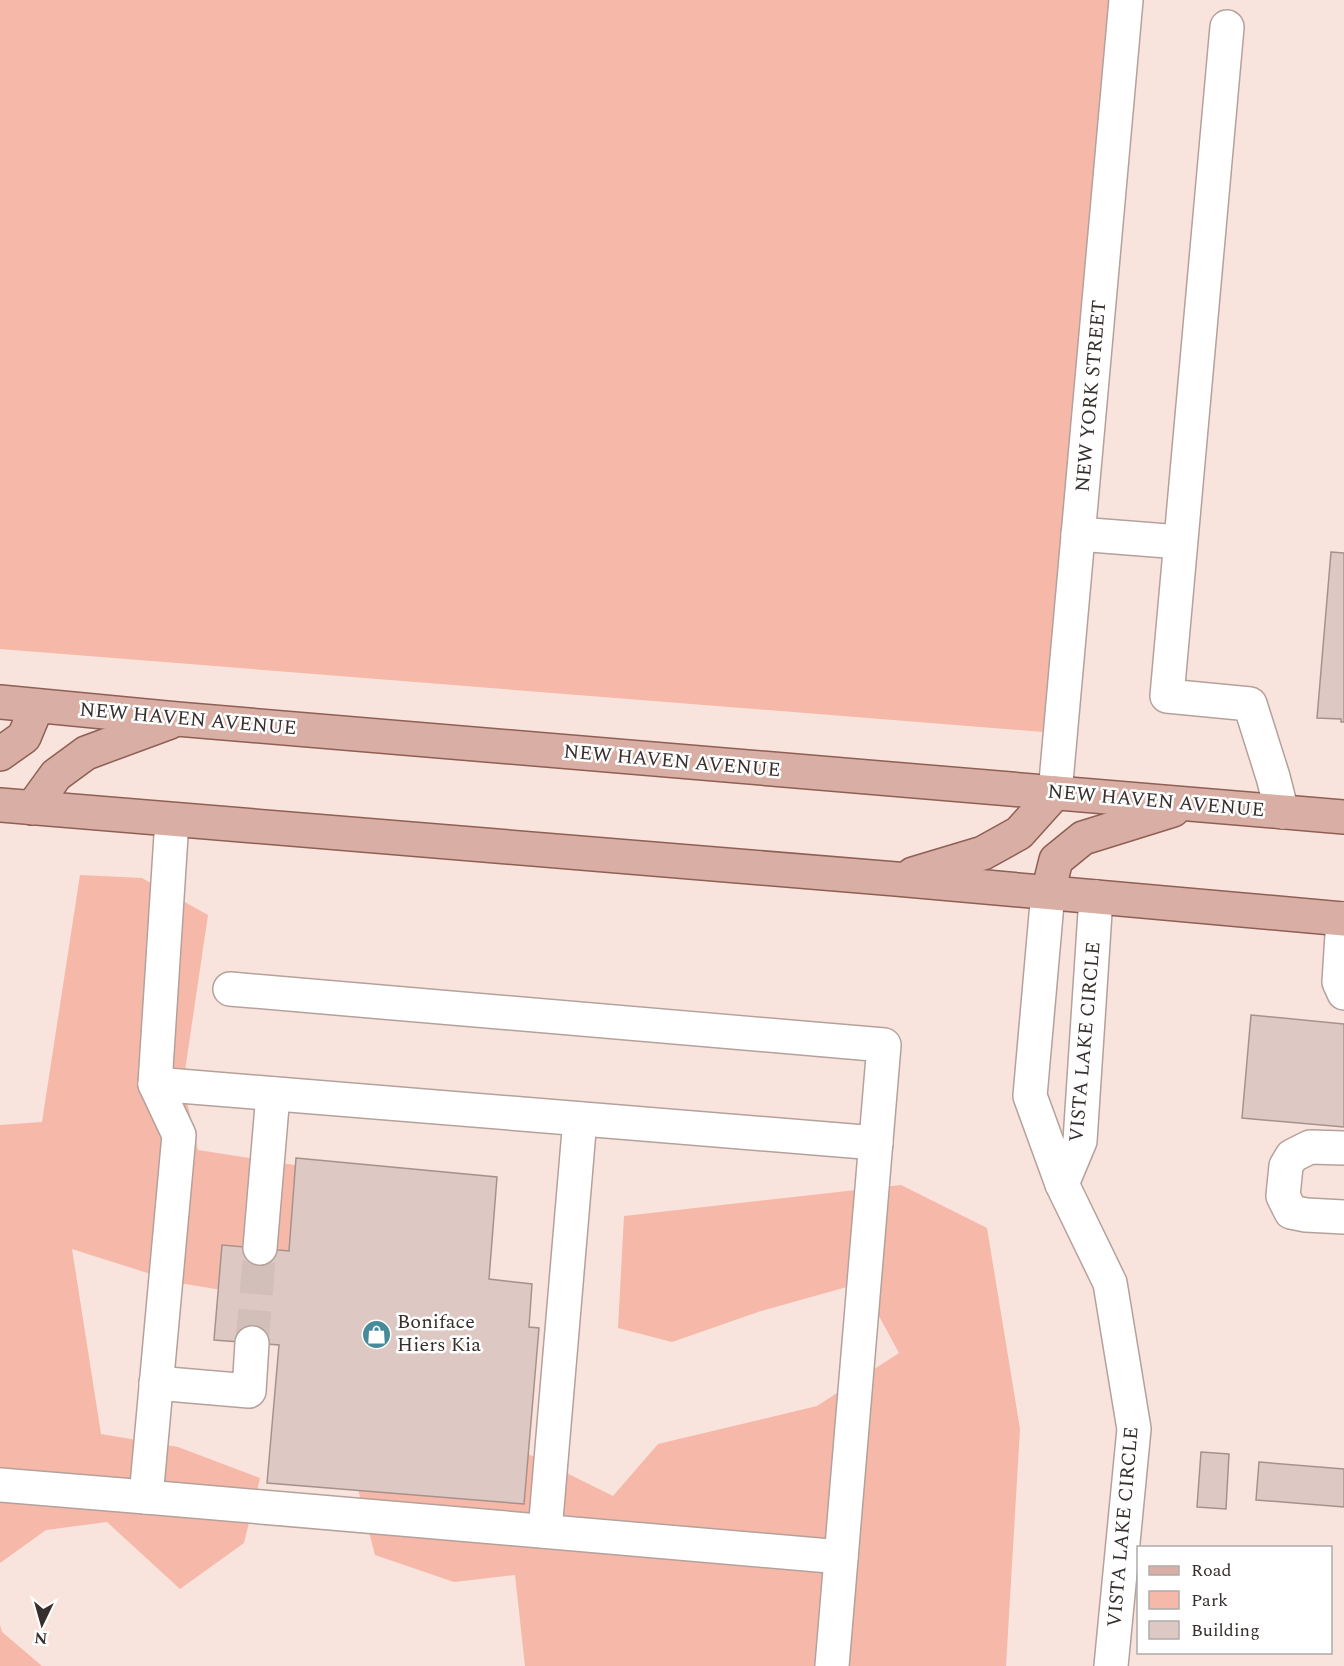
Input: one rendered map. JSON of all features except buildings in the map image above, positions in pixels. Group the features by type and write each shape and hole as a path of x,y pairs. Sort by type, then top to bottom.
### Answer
{"main road":[{"name":"NEW HAVEN AVENUE","path":"0,702 177,719 1344,817"},
{"path":"0,754 24,737 38,705"},
{"path":"16,806 86,753 177,719"},
{"path":"896,879 983,853 1019,832 1055,793"},
{"path":"1048,892 1056,860 1083,838 1190,805"},
{"path":"16,806 896,879 1344,919"}],"street":[{"name":"NEW YORK STREET","path":"1055,793 1126,0"},
{"path":"1227,27 1167,696 1250,704 1282,812"},
{"path":"1078,534 1180,542"},
{"path":"146,1497 179,1134 155,1084 172,820"},
{"name":"VISTA LAKE CIRCLE","path":"1048,892 1030,1096 1062,1184 1110,1283 1134,1429 1110,1666"},
{"name":"VISTA LAKE CIRCLE","path":"1062,1184 1080,1141 1096,897"},
{"path":"1344,919 1340,981 1344,993"},
{"path":"230,989 884,1045 832,1666"},
{"path":"155,1084 876,1143"},
{"path":"260,1248 273,1094"},
{"path":"545,1531 580,1119"},
{"path":"1344,1148 1310,1147 1292,1156 1286,1166 1283,1196 1291,1212 1344,1217"},
{"path":"156,1383 249,1391 252,1343"},
{"path":"0,1485 841,1557"}],"green space":[{"path":"0,0 1122,0 1056,733 0,649"},
{"path":"80,875 142,878 208,915 183,1084 198,1150 301,1166 314,1222 272,1298 179,1283 72,1249 101,1434 178,1447 260,1478 244,1543 180,1589 107,1522 46,1530 0,1563 0,1125 42,1122"},
{"path":"901,1185 987,1228 1020,1429 1006,1666 525,1666 515,1575 454,1582 375,1555 341,1423 492,1436 613,1496 658,1444 817,1406 899,1353 861,1283 761,1311 672,1342 618,1328 624,1216"},
{"path":"0,1625 2,1632 42,1666 0,1666"}],"tunnel":[{"path":"252,1343 260,1248"}],"place":[{"name":"Boniface Hiers Kia","path":"376,1334"}]}
